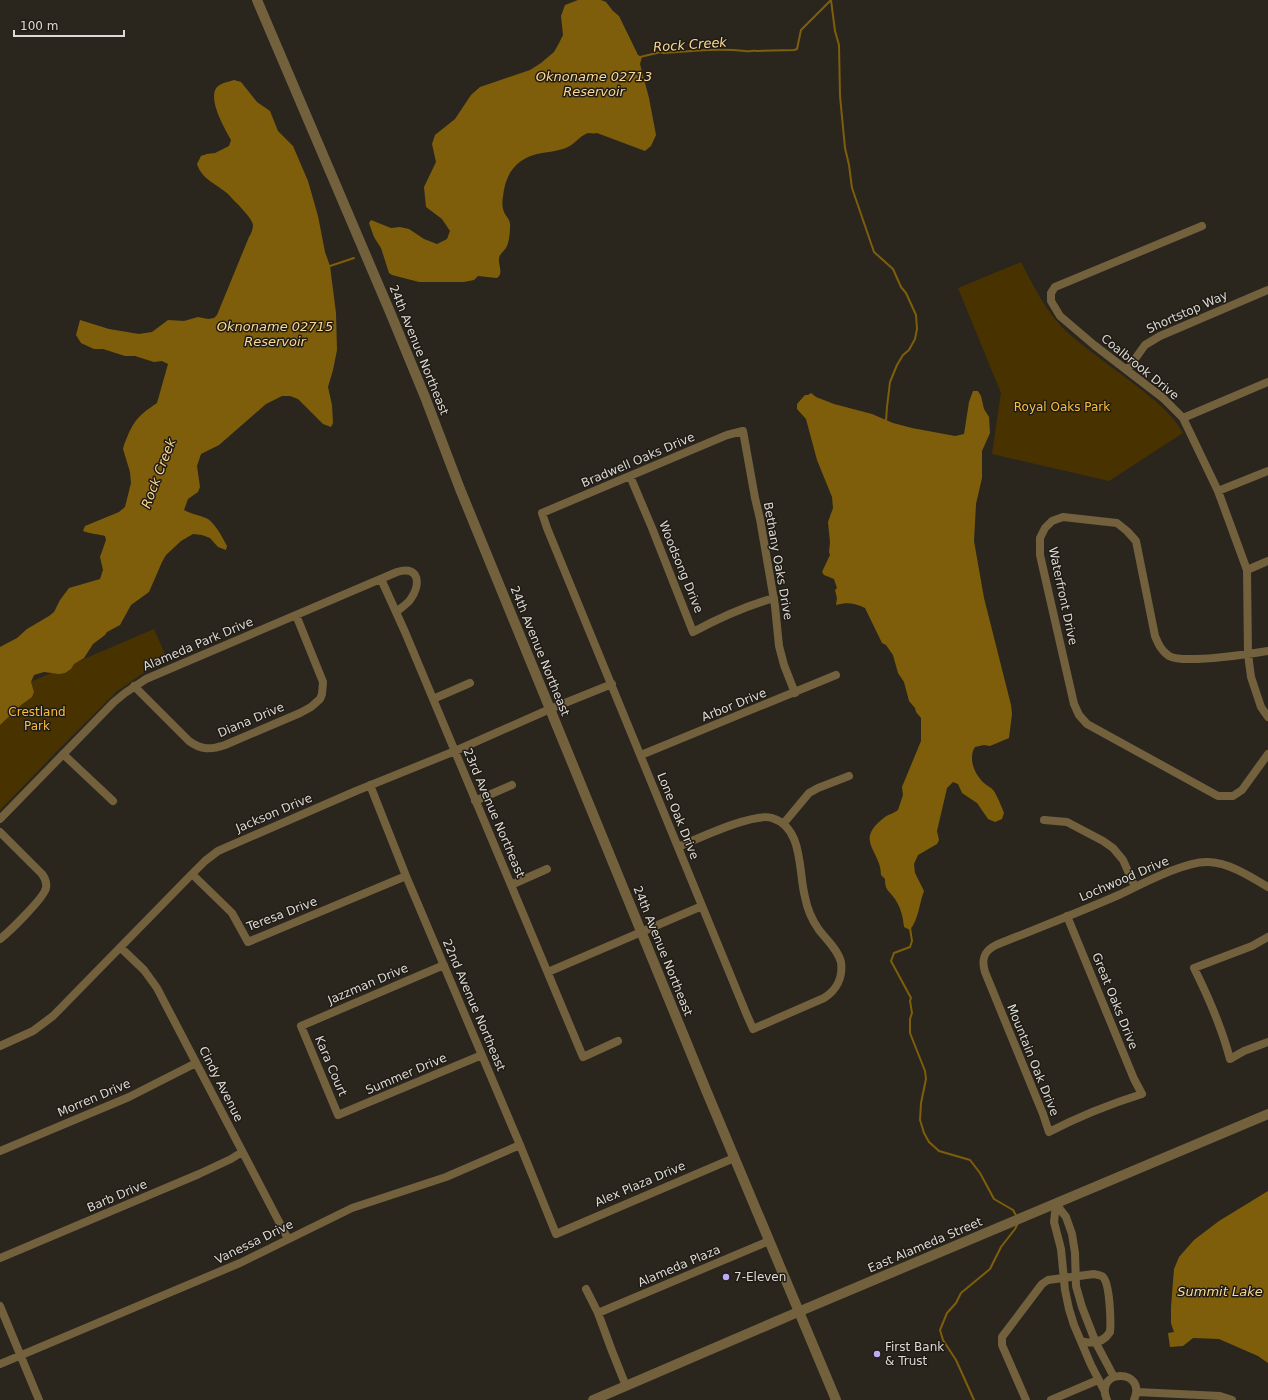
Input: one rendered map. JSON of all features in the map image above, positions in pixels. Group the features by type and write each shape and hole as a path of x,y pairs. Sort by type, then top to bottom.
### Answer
{"street":[{"name":"24th Avenue Northeast","path":"257,0 426,397 460,490 734,1158 836,1400"},
{"name":"Coalbrook Drive","path":"1202,226 1055,287 1051,293 1052,301 1060,316 1094,345 1163,398 1183,418 1218,491 1247,570 1248,654 1252,677 1261,707 1268,717"},
{"name":"Shortstop Way","path":"1126,370 1145,345 1160,336 1268,290"},
{"path":"1183,418 1268,382"},
{"name":"Bradwell Oaks Drive","path":"542,513 727,435 743,431"},
{"name":"Bethany Oaks Drive","path":"743,431 753,492 760,518 774,598 779,646 794,693"},
{"path":"1218,491 1268,471"},
{"name":"Woodsong Drive","path":"630,476 693,632 738,610 774,598"},
{"name":"Lone Oak Drive","path":"542,513 753,1029 824,998 833,991 841,977 841,964 839,957 819,930 810,914 805,897 796,842 790,830 784,823"},
{"name":"Waterfront Drive","path":"1268,651 1186,660 1170,656 1161,648 1155,636 1136,541 1127,531 1117,523 1064,517 1052,521 1045,528 1040,538 1040,555 1074,704 1079,715 1087,724 1218,796 1233,796 1242,790 1268,754"},
{"path":"1247,570 1268,561"},
{"name":"Alameda Park Drive","path":"0,819 114,702 134,686 156,674 381,579 404,570 412,571 415,574 417,582 414,593 410,600 396,612"},
{"name":"23rd Avenue Northeast","path":"381,579 455,751 583,1057 618,1042"},
{"name":"Diana Drive","path":"134,686 189,741 194,745 205,749 225,745 300,713 316,704 322,694 323,682 296,615"},
{"name":"Arbor Drive","path":"641,755 836,675"},
{"path":"433,699 470,683"},
{"name":"Jackson Drive","path":"0,1046 33,1031 49,1019 121,948 192,874 212,855 226,846 612,684"},
{"path":"63,754 113,801"},
{"path":"678,847 751,818 764,816 771,817 784,823 809,794 818,788 849,776"},
{"name":"22nd Avenue Northeast","path":"370,785 406,876 556,1234"},
{"path":"476,801 512,785"},
{"path":"1044,820 1066,822 1103,841 1113,848 1123,860 1136,887"},
{"path":"0,832 45,878 46,887 45,892 22,918 0,939"},
{"name":"Lochwood Drive","path":"991,948 1189,865 1208,861 1222,864 1268,887"},
{"path":"511,885 548,869"},
{"name":"Teresa Drive","path":"192,874 232,913 248,942 406,876"},
{"path":"548,972 702,906"},
{"name":"Great Oaks Drive","path":"1067,916 1134,1079 1142,1094"},
{"path":"1268,937 1252,946 1194,968 1226,1045 1230,1059 1244,1051 1268,1042"},
{"name":"Cindy Avenue","path":"121,948 150,978 288,1240"},
{"name":"Mountain Oak Drive","path":"991,948 983,958 985,972 1049,1132 1064,1124 1122,1100 1142,1094"},
{"name":"Jazzman Drive","path":"301,1026 444,965"},
{"name":"Kara Court","path":"301,1026 338,1115"},
{"name":"Summer Drive","path":"338,1115 482,1055"},
{"name":"Morren Drive","path":"0,1151 134,1094 196,1063"},
{"name":"East Alameda Street","path":"593,1400 1268,1114"},
{"name":"Vanessa Drive","path":"0,1364 240,1263 352,1208 446,1177 520,1145"},
{"name":"Barb Drive","path":"0,1258 199,1174 242,1152"},
{"name":"Alex Plaza Drive","path":"556,1234 734,1158"},
{"path":"1056,1204 1066,1217 1072,1234 1078,1296 1096,1343 1114,1377"},
{"path":"1056,1204 1054,1222 1061,1249 1069,1309 1081,1341 1104,1390 1107,1400"},
{"name":"Alameda Plaza","path":"598,1313 769,1241"},
{"path":"1026,1400 1001,1341 1002,1337 1042,1284 1048,1280 1094,1274 1103,1277 1107,1284 1110,1332 1096,1343 1081,1341"},
{"path":"586,1289 598,1313 626,1386"},
{"path":"0,1306 39,1400"},
{"path":"1104,1390 1106,1383 1114,1377 1123,1375 1130,1378 1134,1382 1137,1392 1134,1400"},
{"path":"1051,1400 1098,1380"},
{"path":"1137,1392 1179,1397 1220,1396 1232,1400"}],"green space":[{"name":"Royal Oaks Park","path":"1021,262 1047,309 1060,326 1155,401 1167,412 1183,433 1109,481 992,454 1001,393 958,288"},
{"name":"Crestland Park","path":"154,629 168,661 149,669 116,692 0,810 0,695"}],"water":[{"name":"Oknoname 02713 Reservoir","path":"578,0 601,0 606,2 619,16 638,55 642,57 640,64 649,98 656,135 651,146 645,151 597,133 588,133 567,148 534,155 526,158 514,167 504,188 502,200 504,212 510,223 510,232 507,246 499,258 500,274 497,278 478,276 474,280 464,282 419,282 389,273 381,248 374,237 369,223 371,220 391,228 400,227 409,229 424,239 437,244 447,239 450,231 442,219 426,207 424,187 436,162 432,144 435,135 455,119 471,95 480,87 530,70 554,52 563,35 561,16 565,5"},
{"name":"Oknoname 02715 Reservoir","path":"234,80 241,82 257,102 270,111 278,131 293,146 308,181 318,216 325,252 330,266 336,313 337,350 328,387 332,405 333,423 331,427 323,424 298,399 290,396 282,396 266,404 219,445 201,454 197,466 200,487 198,492 188,499 184,510 208,519 219,532 227,546 226,550 218,547 210,538 202,535 193,534 181,541 166,555 149,592 131,605 120,625 107,632 93,644 84,658 74,664 71,669 65,673 59,674 44,672 34,675 31,682 34,692 32,697 21,705 0,725 0,647 17,638 27,629 54,612 60,600 69,588 100,579 103,570 100,557 106,540 105,536 83,531 85,526 119,512 125,507 131,483 130,472 123,449 124,445 136,421 144,412 157,403 168,364 162,361 154,362 135,356 125,356 103,349 94,349 81,343 76,335 80,320 109,329 139,334 152,332 168,320 184,321 198,317 208,319 214,318 217,315 252,231 252,222 246,214 228,194 202,174 197,164 201,156 215,153 229,146 231,140 215,106 214,92 217,87"},
{"path":"973,391 978,391 981,396 984,409 989,417 990,433 982,451 982,478 976,504 974,541 984,598 1012,714 1009,738 990,746 984,745 975,747 972,761 977,775 984,783 992,788 1004,813 1002,819 995,822 988,819 977,803 962,793 958,784 953,782 947,788 937,831 939,840 937,844 918,855 914,864 915,873 924,891 917,916 910,930 904,927 899,906 887,888 885,879 881,875 880,866 871,846 870,839 871,833 876,825 885,817 898,810 903,795 902,787 921,741 921,718 909,701 904,682 898,673 893,655 886,645 882,643 865,608 851,604 836,605 837,598 835,590 837,588 834,579 824,575 822,572 830,555 828,522 833,508 832,497 817,460 806,419 797,409 797,404 805,395 811,393 816,397 834,404 872,414 893,423 955,436 964,434 969,402"},
{"name":"Summit Lake","path":"1268,1191 1268,1363 1258,1356 1219,1339 1193,1338 1183,1346 1170,1347 1168,1333 1174,1332 1171,1323 1171,1307 1174,1269 1179,1257 1194,1240 1219,1221"}],"waterway":[{"path":"831,0 835,31 839,45 840,96 845,148 852,188 874,252 893,269 916,315 917,329 915,339 909,350 903,355 897,365 890,382 886,421"},
{"name":"Rock Creek","path":"640,57 661,52 714,50 794,50 797,49 801,30 831,0"},
{"name":"Rock Creek","path":"327,267 354,258"},
{"path":"910,928 912,941 910,947 894,953 891,961 911,998 912,1013 910,1019 910,1033 925,1071 926,1079 921,1103 920,1120 924,1133 929,1142 939,1151 970,1160 980,1173 994,1199 1013,1210 1017,1217"},
{"path":"974,1400 956,1360 943,1340 940,1330 947,1313 956,1303 961,1293 990,1269 1001,1247 1018,1223"}],"place":[{"name":"7-Eleven","path":"726,1277"},
{"name":"First Bank & Trust","path":"877,1354"}]}
